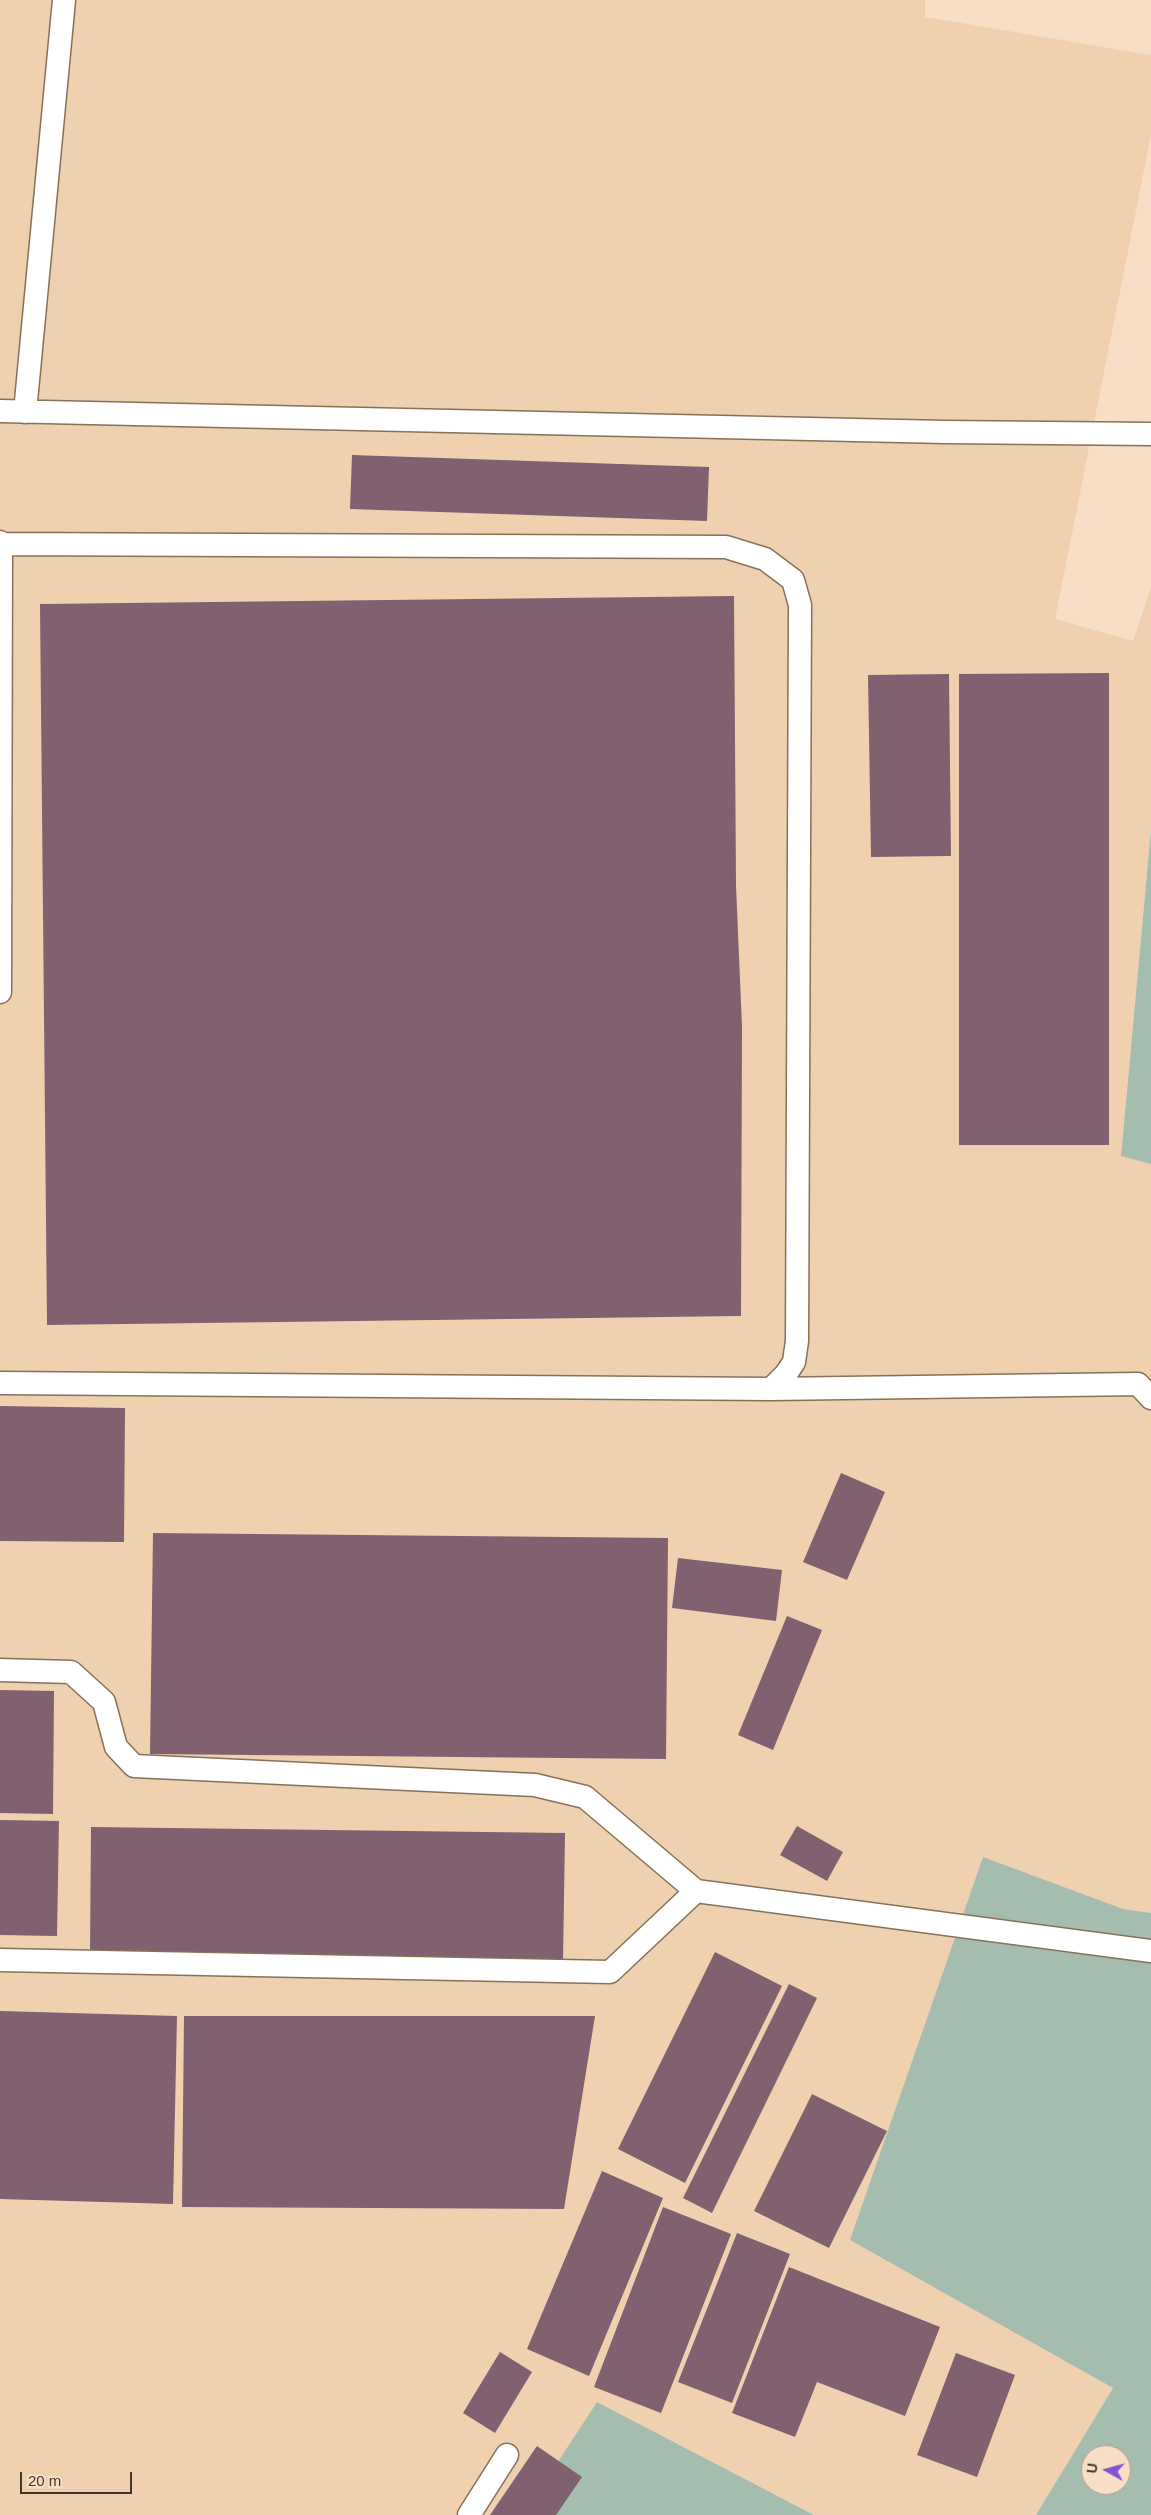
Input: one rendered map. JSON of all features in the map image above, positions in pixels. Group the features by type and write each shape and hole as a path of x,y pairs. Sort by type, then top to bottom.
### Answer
{"lane":[{"path":"25,412 64,0"},
{"path":"0,411 936,432 1151,434"},
{"path":"0,992 0,543 726,547 764,558 793,580 800,605 798,1340 794,1362 786,1374 771,1389"},
{"path":"0,1383 771,1389 1138,1384 1151,1398"},
{"path":"0,1670 71,1672 104,1702 116,1747 134,1766 535,1785 586,1797 696,1891 1151,1951"},
{"path":"0,1960 610,1972 696,1891"},
{"path":"468,2515 506,2455"}],"shaded area":[{"path":"0,0 925,0 925,17 1151,55 1151,135 1055,619 1133,641 1151,588 1151,830 1121,1155 1151,1164 1151,1913 1123,1909 850,2239 1113,2388 1036,2515 814,2515 597,2402 523,2515 0,2515"}],"green space":[{"path":"1151,830 1151,1164 1121,1156"},
{"path":"983,1857 1123,1909 1151,1913 1151,2515 1036,2515 1113,2388 850,2240"},
{"path":"597,2402 814,2515 523,2515"}],"building":[{"path":"352,455 709,467 707,521 350,509"},
{"path":"734,596 736,885 742,1027 741,1316 47,1325 40,604"},
{"path":"1109,673 1109,1145 959,1145 959,674"},
{"path":"949,674 951,856 871,857 868,675"},
{"path":"0,1406 125,1408 124,1542 0,1541"},
{"path":"841,1473 885,1492 847,1580 803,1562"},
{"path":"153,1533 668,1538 666,1759 150,1754"},
{"path":"678,1558 782,1570 776,1621 672,1608"},
{"path":"787,1616 822,1630 773,1750 738,1735"},
{"path":"0,1690 54,1691 53,1814 0,1813"},
{"path":"0,1820 59,1821 57,1936 0,1935"},
{"path":"797,1826 843,1852 827,1881 780,1855"},
{"path":"91,1827 565,1833 563,1961 90,1955"},
{"path":"715,1952 782,1986 685,2183 618,2149"},
{"path":"789,1984 817,1998 712,2213 683,2198"},
{"path":"0,2011 177,2016 173,2204 0,2199"},
{"path":"184,2016 595,2016 564,2209 182,2207"},
{"path":"812,2094 887,2131 829,2248 754,2211"},
{"path":"602,2171 663,2198 589,2376 527,2349"},
{"path":"663,2207 731,2234 661,2413 594,2387"},
{"path":"737,2233 790,2254 732,2403 678,2382"},
{"path":"789,2267 940,2327 905,2416 817,2382 795,2437 732,2413"},
{"path":"500,2352 532,2372 495,2433 463,2413"},
{"path":"956,2353 1015,2375 977,2477 917,2455"},
{"path":"537,2446 582,2477 556,2515 490,2515"}]}
